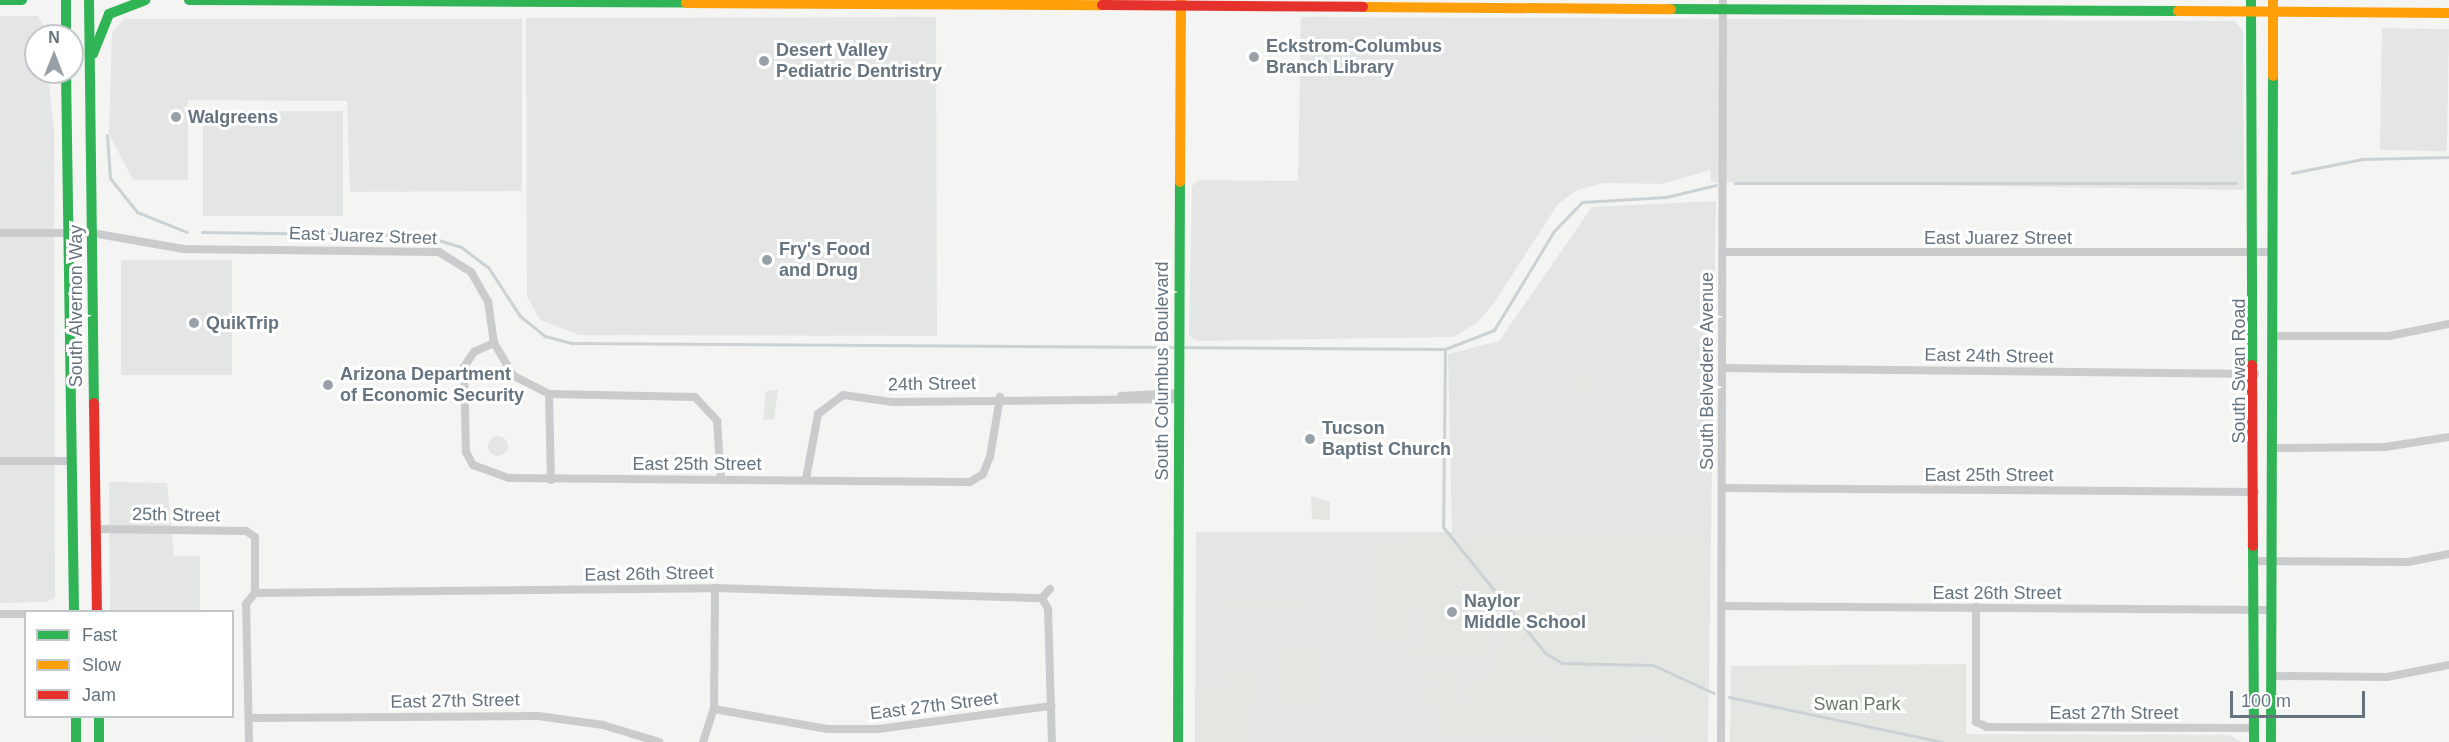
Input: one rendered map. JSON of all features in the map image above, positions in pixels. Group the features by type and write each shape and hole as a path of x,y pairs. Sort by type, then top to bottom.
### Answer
{"main road":[{"path":"0,0 22,0"},
{"path":"66,0 66,24"},
{"name":"South Alvernon Way","path":"89,0 97,610"},
{"path":"90,60 110,15 145,0"},
{"path":"189,0 2273,6 2449,13"},
{"name":"South Columbus Boulevard","path":"1178,742 1181,2"},
{"name":"South Swan Road","path":"2251,6 2256,255 2254,742"},
{"name":"South Swan Road","path":"2271,742 2274,448 2273,6"},
{"name":"South Alvernon Way","path":"66,84 74,610"},
{"path":"76,718 76,742"},
{"path":"99,718 99,742"}],"street":[{"name":"South Belvedere Avenue","path":"1722,742 1724,4"},
{"name":"East Juarez Street","path":"0,233 92,233 184,249 418,249 445,254 471,272 484,294 494,343 514,376 549,394 695,397 717,421 721,479"},
{"name":"East Juarez Street","path":"1723,252 2256,255 2273,252"},
{"path":"2274,336 2389,336 2449,324"},
{"name":"East 25th Street","path":"494,343 474,352 464,367 466,452 473,465 492,474 551,480 806,479 970,482 983,474 990,457 1000,397"},
{"name":"East 24th Street","path":"1722,368 2256,374"},
{"path":"549,394 551,480"},
{"name":"24th Street","path":"806,479 818,414 836,398 944,402 1000,397 1178,396"},
{"path":"2274,448 2385,447 2449,437"},
{"path":"0,461 70,461"},
{"name":"East 25th Street","path":"1722,488 2255,492"},
{"name":"25th Street","path":"95,529 246,531 255,537 255,593"},
{"path":"2255,561 2408,562 2449,554"},
{"path":"704,742 714,709 715,588"},
{"name":"East 26th Street","path":"255,593 715,588 1042,598"},
{"path":"1050,589 1042,598 1048,609 1052,742"},
{"path":"249,742 246,604 255,593"},
{"name":"East 26th Street","path":"1722,606 2272,610"},
{"name":"East 27th Street","path":"1976,607 1976,722 1987,727 2254,728"},
{"path":"0,614 24,614"},
{"path":"2272,676 2387,677 2449,665"},
{"name":"East 27th Street","path":"714,709 827,729 878,729 1051,706"},
{"name":"East 27th Street","path":"249,718 538,716 603,724 659,742"}],"shaded area":[{"path":"0,16 38,16 43,24 24,24 24,84 49,84 54,131 55,598 47,602 0,603"},
{"path":"936,17 937,336 579,335 540,320 527,296 526,18"},
{"path":"1301,17 2235,21 2243,31 2244,190 1711,182 1710,170 1661,184 1604,183 1577,190 1558,204 1494,303 1477,323 1453,337 1198,341 1189,336 1192,186 1199,180 1298,181"},
{"path":"124,19 522,19 522,191 350,192 347,101 188,100 188,180 133,180 109,134 112,33"},
{"path":"2382,28 2449,29 2447,151 2380,150"},
{"path":"203,111 343,111 343,216 203,216"},
{"path":"1716,201 1708,742 1195,742 1196,532 1452,532 1448,354 1499,341 1592,207"},
{"path":"121,260 232,260 232,375 121,375"},
{"path":"109,482 167,483 174,556 200,556 200,610 110,610"}],"green space":[{"path":"1582,374 1590,377 1593,385 1590,393 1582,396 1574,393 1571,385 1574,377"},
{"path":"778,390 774,419 763,420 766,391"},
{"path":"498,436 505,439 508,446 505,453 498,456 491,453 488,446 491,439"},
{"path":"1311,496 1330,502 1330,520 1312,519"},
{"path":"1700,535 1701,742 1426,739 1426,698 1463,698 1463,673 1495,673 1494,613 1491,653 1410,654 1410,615 1441,613 1408,614 1408,638 1373,638 1373,537"},
{"path":"1228,596 1301,596 1301,608 1228,608"},
{"path":"1277,647 1324,647 1324,702 1277,702"},
{"name":"Swan Park","path":"1966,664 1966,734 2230,735 2242,742 1730,742 1731,666"},
{"path":"1224,669 1257,673 1257,702 1248,702 1248,742 1195,742 1195,691 1220,682"},
{"path":"1459,671 1460,692 1425,694 1424,673"}],"waterway":[{"path":"107,135 110,178 137,212 187,232"},
{"path":"2292,173 2363,159 2449,157"},
{"path":"1735,183 2236,183"},
{"path":"1445,349 1494,330 1554,231 1582,202 1666,197 1716,185"},
{"path":"202,232 422,235 461,247 488,267 520,316 545,336 572,343 1445,349 1443,527 1545,653 1562,663 1653,665 1714,693"},
{"path":"1729,697 1942,742"}],"traffic: fast":[{"path":"0,0 22,0"},
{"path":"66,0 66,24"},
{"path":"89,0 94,403"},
{"path":"93,54 109,14 145,0"},
{"path":"189,0 686,3"},
{"path":"2251,0 2252,365"},
{"path":"1671,9 2178,11"},
{"path":"2271,742 2273,76"},
{"path":"66,84 74,610"},
{"path":"1178,742 1180,182"},
{"path":"2253,546 2254,742"},
{"path":"76,718 76,742"},
{"path":"99,718 99,742"}],"traffic: slow":[{"path":"1180,182 1181,0"},
{"path":"2273,0 2273,76"},
{"path":"686,3 1102,5"},
{"path":"1363,7 1671,9"},
{"path":"2178,11 2449,13"}],"traffic: jam":[{"path":"1102,5 1363,7"},
{"path":"2252,365 2253,546"},
{"path":"94,403 97,610"}],"place":[{"name":"Eckstrom-Columbus Branch Library","path":"1254,57"},
{"name":"Desert Valley Pediatric Dentristry","path":"764,61"},
{"name":"Walgreens","path":"176,117"},
{"name":"Fry's Food and Drug","path":"767,260"},
{"name":"QuikTrip","path":"194,323"},
{"name":"Arizona Department of Economic Security","path":"328,385"},
{"name":"Tucson Baptist Church","path":"1310,439"},
{"name":"Naylor Middle School","path":"1452,612"}]}
